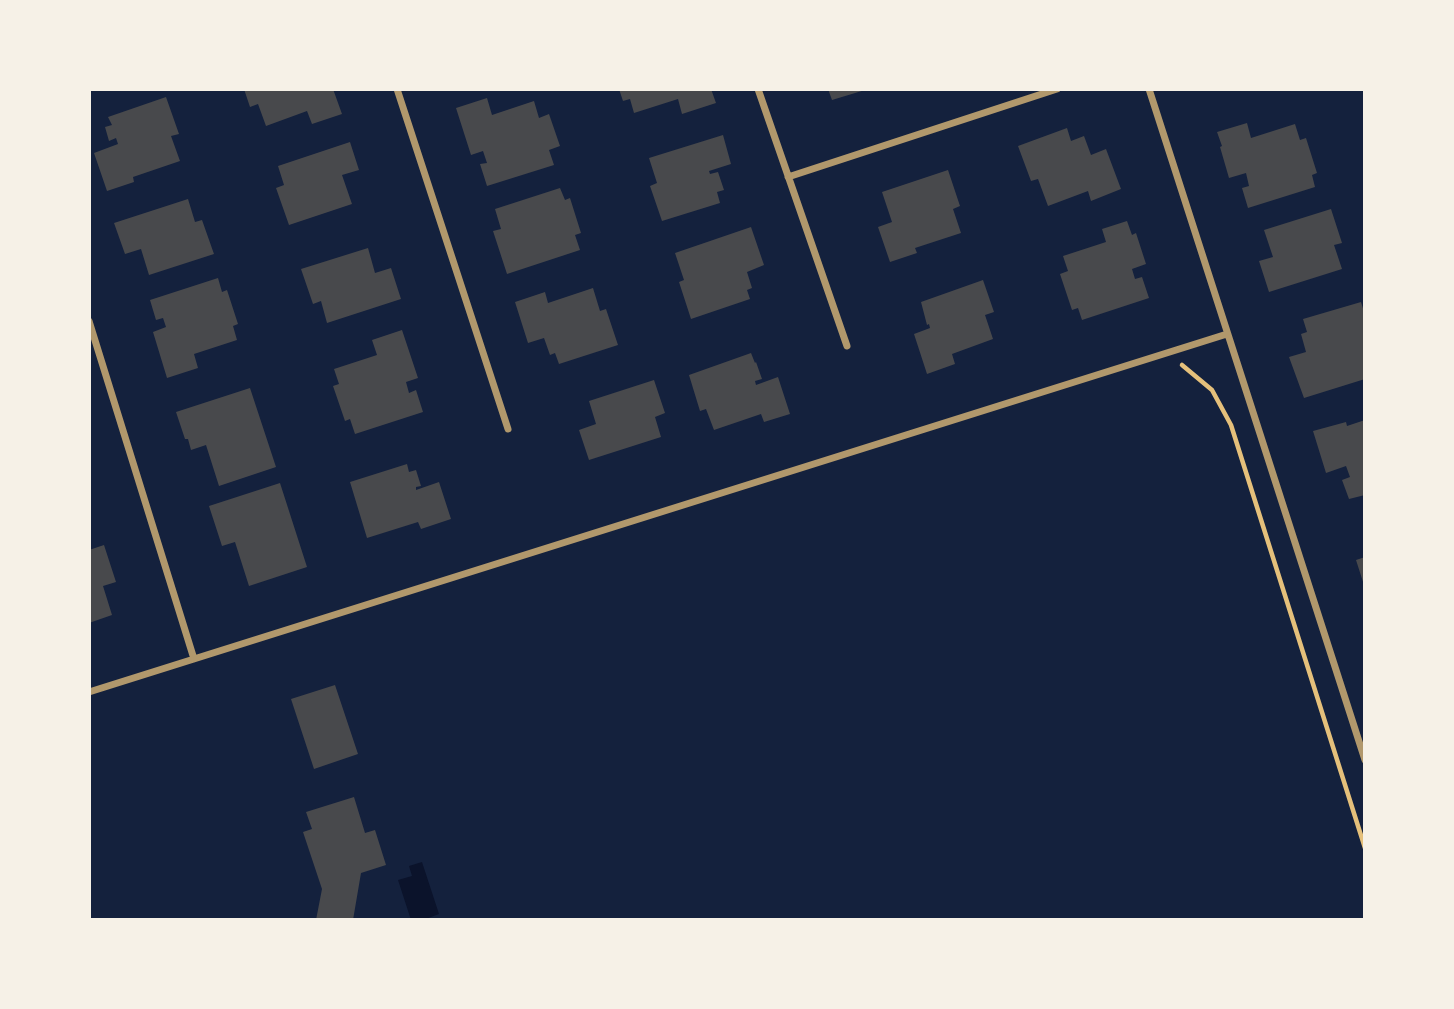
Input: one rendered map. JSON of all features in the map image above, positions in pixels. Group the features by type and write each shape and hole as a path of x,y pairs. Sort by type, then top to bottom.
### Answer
{"street":[{"path":"397,89 508,429"},
{"path":"758,89 847,346"},
{"path":"788,177 1057,89"},
{"path":"1149,89 1365,760"},
{"path":"89,321 194,659"},
{"path":"89,692 1227,334"}],"path":[{"path":"1178,362 1212,390 1231,425 1365,848"}],"water":[{"path":"422,862 439,914 423,920 411,920 398,880 412,876 409,866"}],"building":[{"path":"244,89 333,89 342,114 312,124 307,111 266,126 258,104 250,107"},
{"path":"619,89 711,89 716,103 682,114 678,99 634,113 630,99 623,101"},
{"path":"828,89 865,89 865,90 832,100"},
{"path":"166,97 179,134 171,136 180,161 133,177 134,182 107,191 94,153 118,144 116,138 109,141 105,127 112,125 108,117"},
{"path":"487,98 492,115 534,101 539,118 549,114 560,146 549,150 554,165 487,186 480,164 487,163 483,151 471,155 456,108"},
{"path":"1247,123 1251,138 1295,124 1300,140 1306,138 1317,173 1312,175 1315,187 1248,208 1242,188 1249,186 1246,173 1229,178 1217,132"},
{"path":"1067,128 1071,141 1084,136 1091,155 1106,149 1121,189 1091,201 1088,191 1048,206 1038,179 1031,181 1018,146"},
{"path":"723,135 731,164 709,171 710,174 718,172 724,190 717,192 720,203 662,221 650,186 657,183 649,158"},
{"path":"350,142 359,170 342,175 352,204 289,225 276,188 284,185 278,166"},
{"path":"948,170 960,206 953,209 961,233 915,248 917,253 890,262 878,227 892,222 882,192"},
{"path":"560,188 565,200 570,198 581,233 575,235 580,250 507,274 493,231 501,229 495,209"},
{"path":"188,199 195,222 202,220 214,254 149,275 141,249 125,254 114,223"},
{"path":"1331,209 1342,243 1334,245 1342,269 1269,292 1259,261 1273,257 1264,230"},
{"path":"1127,221 1132,235 1136,233 1146,264 1132,269 1135,279 1142,277 1149,298 1082,320 1078,308 1072,310 1060,274 1068,271 1063,256 1106,242 1102,229"},
{"path":"751,227 764,265 747,272 752,288 747,290 750,299 691,319 679,282 684,280 675,253"},
{"path":"368,248 375,273 391,268 401,299 327,323 321,301 313,304 301,269"},
{"path":"218,278 222,292 227,290 238,324 233,326 237,340 194,354 198,368 167,378 153,332 166,327 163,318 156,320 150,300"},
{"path":"983,280 994,312 985,315 993,339 952,354 955,364 927,374 914,334 930,328 921,302"},
{"path":"593,288 600,311 606,309 618,345 559,364 555,353 550,355 544,338 528,343 515,302 545,292 548,303"},
{"path":"1361,302 1365,315 1365,379 1304,398 1289,357 1306,352 1301,334 1307,332 1303,319"},
{"path":"402,330 418,378 406,382 409,393 416,390 423,412 355,434 350,419 345,421 333,386 339,384 334,369 377,355 372,340"},
{"path":"751,353 762,379 755,381 756,385 778,377 790,414 764,422 761,414 714,430 706,409 700,411 689,375"},
{"path":"654,380 665,413 655,417 661,437 589,460 579,430 596,424 589,401"},
{"path":"250,388 276,467 219,486 206,445 191,450 176,412"},
{"path":"1365,420 1365,495 1349,499 1342,480 1350,477 1346,466 1326,473 1313,431 1346,422 1347,426"},
{"path":"407,464 409,472 416,470 421,486 416,487 416,490 439,482 451,519 421,529 418,522 367,538 350,482"},
{"path":"280,483 307,567 249,586 235,542 222,546 209,506"},
{"path":"104,545 116,582 103,586 112,615 89,623 89,550"},
{"path":"1365,557 1365,585 1364,585 1356,560"},
{"path":"335,685 358,754 314,769 291,699"},
{"path":"354,797 365,833 375,830 386,865 361,873 353,920 316,920 322,889 303,832 312,829 306,812"}]}
